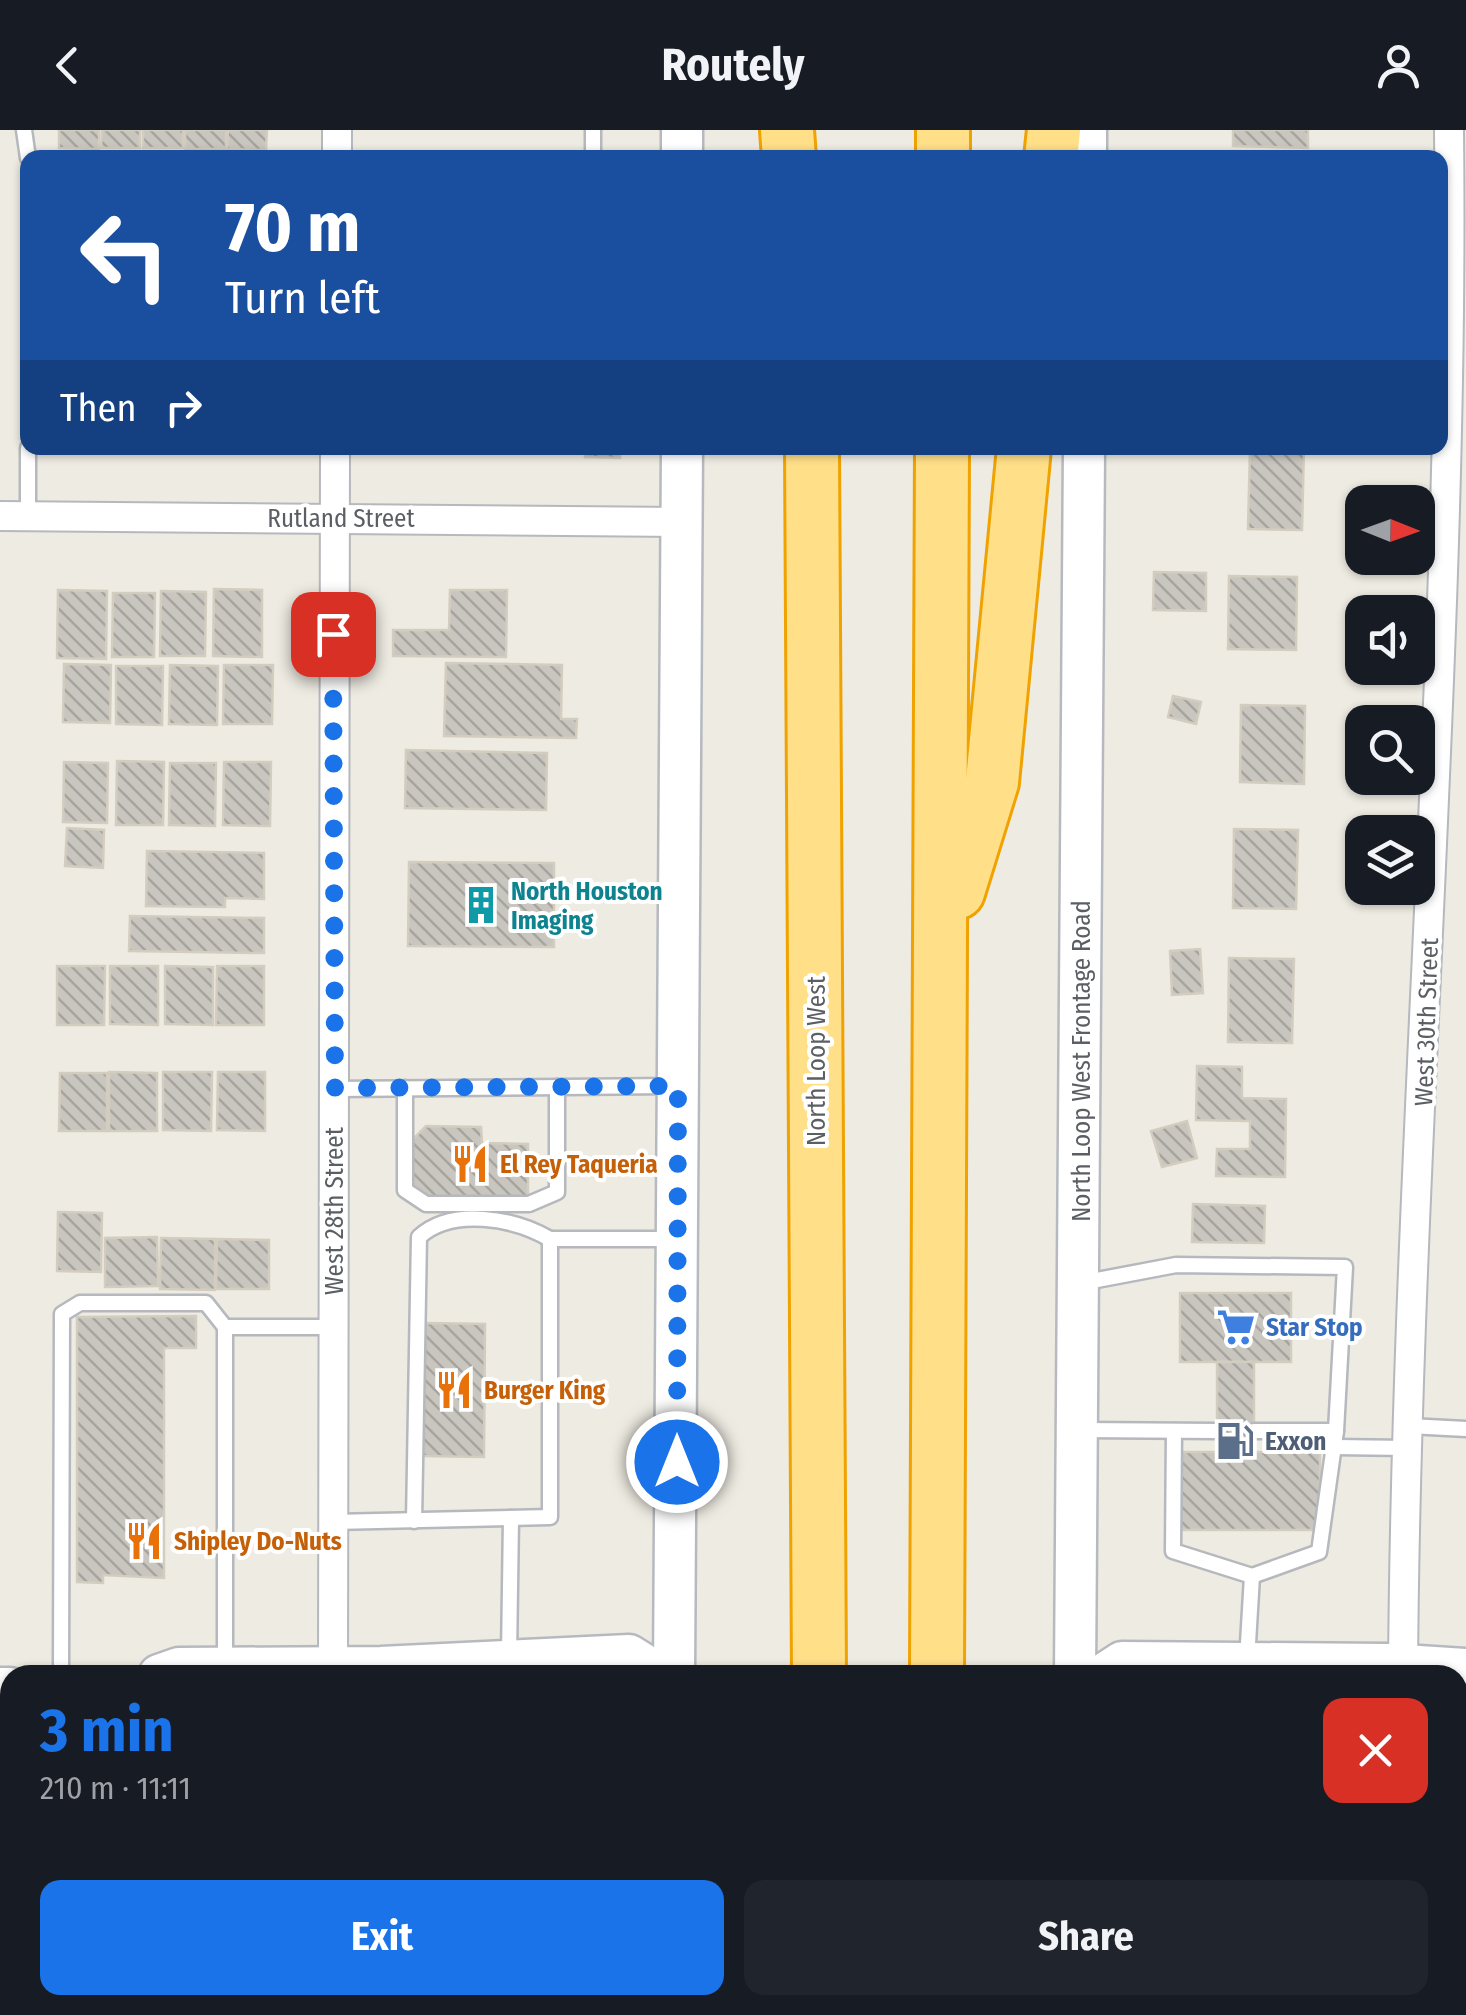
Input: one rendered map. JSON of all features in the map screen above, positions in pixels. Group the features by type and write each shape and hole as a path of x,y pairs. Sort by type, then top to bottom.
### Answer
{"highway":[{"name":"North Loop West","path":"811,455 819,1665"},
{"path":"937,1665 942,455"},
{"path":"942,942 992,782 1023,455"}],"main road":[{"path":"674,1665 682,455"},
{"name":"North Loop West Frontage Road","path":"1075,1665 1084,455"},
{"path":"529,1665 629,1655 646,1665"},
{"path":"1117,1665 1216,1665"}],"street":[{"name":"West 30th Street","path":"1403,1665 1408,1437 1448,490 1452,350 1448,130"},
{"name":"West 28th Street","path":"333,1665 334,455"},
{"name":"Rutland Street","path":"14,516 682,522"}],"lane":[{"path":"14,516 27,455"},
{"path":"404,1088 405,1190 426,1204 529,1204 557,1192 557,1086"},
{"path":"335,1088 678,1086"},
{"path":"414,1520 419,1236 442,1220 528,1226 550,1239 677,1239"},
{"path":"333,1522 550,1517 550,1239"},
{"path":"1080,1283 1176,1265 1345,1267 1335,1439 1319,1552 1252,1576 1172,1551 1174,1431"},
{"path":"60,1665 62,1314 80,1303 206,1303 225,1327 224,1665"},
{"path":"225,1327 334,1327"},
{"path":"1254,1431 1335,1439 1408,1437 1466,1429"},
{"path":"1079,1430 1218,1431"},
{"path":"509,1665 511,1518"},
{"path":"1248,1665 1252,1576"}],"building":[{"path":"59,130 99,130 99,149 59,148"},
{"path":"102,130 140,130 140,148 101,148"},
{"path":"143,130 183,130 183,148 143,148"},
{"path":"185,130 226,130 226,149 185,149"},
{"path":"228,130 267,130 266,150 227,149"},
{"path":"1233,130 1308,130 1308,148 1233,146"},
{"path":"585,455 620,455 620,458"},
{"path":"1250,455 1304,455 1302,530 1248,529"},
{"path":"1154,572 1206,573 1206,611 1153,610"},
{"path":"1229,576 1297,577 1296,650 1228,649"},
{"path":"214,589 262,590 262,657 213,656"},
{"path":"58,590 107,591 106,659 57,658"},
{"path":"450,590 507,590 506,657 393,656 393,630 449,630"},
{"path":"161,591 206,592 205,656 160,656"},
{"path":"113,593 155,593 154,657 112,657"},
{"path":"446,663 562,665 561,719 577,719 576,738 444,736"},
{"path":"64,664 111,665 110,723 63,722"},
{"path":"170,665 218,666 217,725 169,724"},
{"path":"224,665 273,665 272,724 223,724"},
{"path":"116,666 163,666 162,725 116,724"},
{"path":"1173,696 1201,702 1196,724 1168,717"},
{"path":"1241,705 1305,706 1304,784 1240,782"},
{"path":"406,750 547,753 546,810 405,808"},
{"path":"117,761 164,762 163,825 116,825"},
{"path":"64,762 108,763 107,823 63,822"},
{"path":"224,762 271,762 270,826 223,825"},
{"path":"170,763 216,763 215,826 169,825"},
{"path":"67,828 104,830 103,868 65,866"},
{"path":"1234,829 1298,830 1296,909 1233,908"},
{"path":"147,851 264,853 264,899 225,898 225,907 146,906"},
{"name":"North Houston Imaging","path":"409,862 554,863 554,947 408,946"},
{"path":"130,916 264,918 264,953 129,951"},
{"path":"1200,949 1203,993 1172,995 1170,951"},
{"path":"1229,958 1294,959 1292,1043 1228,1042"},
{"path":"57,966 105,966 104,1025 57,1025"},
{"path":"110,966 158,966 158,1025 110,1024"},
{"path":"165,966 213,967 213,1025 165,1024"},
{"path":"217,966 264,966 264,1025 216,1025"},
{"path":"1197,1066 1242,1067 1242,1098 1286,1099 1285,1177 1216,1176 1217,1149 1250,1149 1250,1121 1196,1120"},
{"path":"109,1072 157,1073 157,1131 109,1131"},
{"path":"163,1072 212,1072 211,1131 163,1130"},
{"path":"218,1072 265,1072 265,1131 217,1130"},
{"path":"60,1073 107,1073 107,1131 59,1131"},
{"path":"1187,1121 1197,1158 1162,1167 1151,1131"},
{"name":"El Rey Taqueria","path":"426,1126 481,1127 482,1143 528,1144 528,1197 426,1197 412,1184 412,1140"},
{"path":"1193,1204 1265,1206 1264,1243 1192,1242"},
{"path":"58,1212 102,1213 101,1272 57,1271"},
{"path":"157,1237 158,1286 105,1287 105,1238"},
{"path":"161,1238 215,1239 215,1290 160,1289"},
{"path":"217,1239 269,1240 269,1289 216,1289"},
{"name":"Star Stop","path":"1180,1293 1291,1293 1291,1362 1180,1362"},
{"path":"196,1316 196,1348 164,1348 164,1578 103,1575 103,1583 77,1582 77,1317"},
{"name":"Burger King","path":"424,1323 485,1324 484,1457 423,1456"},
{"name":"Exxon","path":"1217,1362 1254,1362 1254,1452 1320,1452 1320,1530 1172,1530 1171,1452 1217,1452"}],"place":[{"name":"North Houston Imaging","path":"481,905"},
{"name":"El Rey Taqueria","path":"470,1164"},
{"name":"Star Stop","path":"1236,1327"},
{"name":"Burger King","path":"454,1390"},
{"name":"Exxon","path":"1235,1441"},
{"name":"Shipley Do-Nuts","path":"144,1541"}],"route":[{"path":"333,634 335,1088 678,1086 677,1462"}]}
